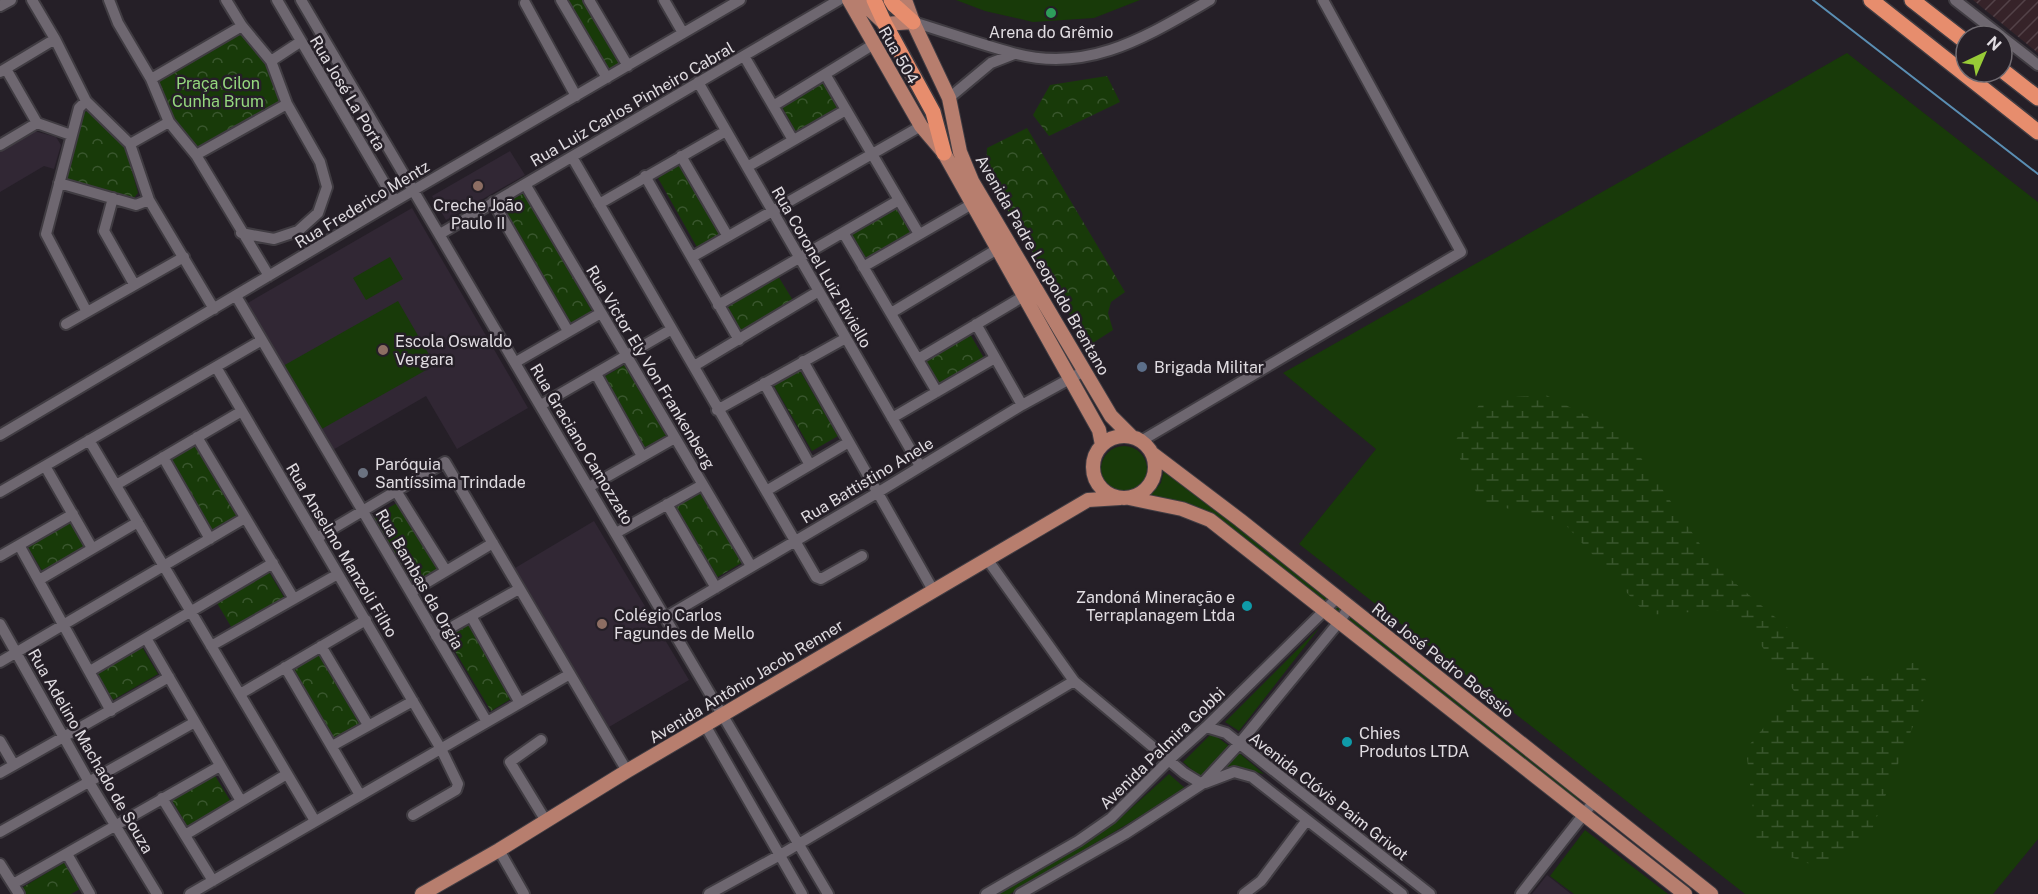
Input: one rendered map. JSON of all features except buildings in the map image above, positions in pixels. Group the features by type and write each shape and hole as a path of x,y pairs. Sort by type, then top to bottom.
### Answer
{"highway":[{"path":"1871,0 2038,132"},
{"path":"1912,0 1954,33"},
{"path":"884,2 913,22"},
{"path":"884,2 885,24 933,112 944,153"},
{"path":"2014,79 2038,98"}],"main road":[{"name":"Rua 504","path":"849,0 921,126"},
{"path":"885,24 913,22"},
{"name":"Avenida Padre Leopoldo Brentano","path":"913,22 949,98 972,204 1003,246 1068,344 1111,416 1136,439"},
{"name":"Avenida Padre Leopoldo Brentano","path":"921,126 967,183 1003,246 1024,296 1099,429 1102,445"},
{"path":"1055,351 1068,344"},
{"path":"1114,438 1136,439 1153,454 1155,473 1152,482 1146,490 1124,498 1103,490 1097,482 1094,471 1094,460 1102,445 1114,438"},
{"name":"Rua José Pedro Boéssio","path":"1153,454 1350,606 1711,894"},
{"path":"1088,500 1097,482"},
{"name":"Rua José Pedro Boéssio","path":"1124,498 1182,509 1210,520 1685,894"},
{"name":"Avenida Antônio Jacob Renner","path":"423,894 723,714 1088,500 1124,498"}],"street":[{"path":"0,6 11,0"},
{"path":"32,0 55,39 86,101 130,144 149,200 214,309"},
{"path":"109,0 118,23 151,79 169,122 196,155 269,276"},
{"path":"226,0 242,26 271,61 287,104 321,162 327,187 318,213 298,231 274,239 241,233"},
{"name":"Rua José La Porta","path":"276,0 395,201"},
{"name":"Rua José La Porta","path":"301,0 414,190"},
{"path":"561,0 607,78"},
{"path":"589,0 628,66"},
{"path":"664,0 683,33"},
{"name":"Rua Frederico Mentz","path":"0,435 740,0"},
{"name":"Rua Luiz Carlos Pinheiro Cabral","path":"440,234 839,0"},
{"path":"913,22 1014,54 1051,60 1094,56 1129,44 1210,0"},
{"path":"1136,439 1461,252 1323,0"},
{"path":"1955,0 1985,24"},
{"path":"525,3 576,96"},
{"path":"151,79 242,26"},
{"path":"55,39 3,70 37,123 71,135"},
{"path":"271,61 300,42"},
{"path":"773,106 874,44"},
{"path":"2014,47 2038,65"},
{"path":"949,98 991,63 1014,54"},
{"path":"744,56 794,140"},
{"path":"825,74 919,234"},
{"name":"Rua Coronel Luiz Riviello","path":"698,82 920,466"},
{"path":"86,101 79,108 46,234 87,312"},
{"path":"196,155 287,104"},
{"path":"747,167 846,110"},
{"path":"130,144 169,122"},
{"path":"0,145 37,123"},
{"path":"692,257 921,126"},
{"path":"599,204 726,132"},
{"path":"681,156 727,236"},
{"path":"572,157 816,577 819,579 862,556"},
{"path":"645,176 739,340"},
{"path":"59,183 136,205 149,200"},
{"name":"Rua Victor Ely Von Frankenberg","path":"525,184 751,566"},
{"name":"Rua Graciano Camozzato","path":"414,190 828,894"},
{"path":"113,198 104,231 134,284"},
{"path":"718,305 844,234 899,200"},
{"path":"493,202 568,331"},
{"path":"863,267 972,204"},
{"path":"844,234 937,392"},
{"path":"891,313 1003,246"},
{"path":"66,324 184,256"},
{"path":"694,366 819,291"},
{"name":"Rua Bambas da Orgia","path":"236,296 487,722"},
{"path":"918,359 1024,296"},
{"path":"516,362 601,313"},
{"path":"976,324 1022,405"},
{"path":"541,405 672,329"},
{"path":"717,410 846,338"},
{"path":"0,492 262,340"},
{"path":"892,418 995,358"},
{"path":"803,361 933,590"},
{"name":"Rua Anselmo Manzoli Filho","path":"216,367 441,749 459,787 413,815"},
{"name":"Rua Battistino Anele","path":"666,617 1022,405 1084,371"},
{"path":"596,374 642,456"},
{"path":"764,383 810,465"},
{"path":"116,485 242,411"},
{"path":"197,436 294,599"},
{"path":"589,487 675,438"},
{"path":"89,440 315,821"},
{"path":"766,491 849,442"},
{"path":"163,458 210,539"},
{"path":"317,538 444,462 627,771"},
{"path":"45,466 92,548"},
{"path":"616,532 702,485"},
{"path":"396,490 446,571"},
{"path":"667,504 716,588"},
{"path":"0,556 73,514"},
{"path":"0,662 245,518"},
{"path":"39,580 138,522"},
{"path":"411,592 493,543"},
{"path":"19,545 111,711"},
{"path":"987,559 1074,681 1184,773 1202,784"},
{"path":"90,671 273,563"},
{"path":"211,646 338,574"},
{"path":"436,636 519,589"},
{"name":"Avenida Palmira Gobbi","path":"986,894 1078,841 1111,818 1338,597"},
{"path":"1020,894 1125,834 1202,784 1239,744 1350,606"},
{"path":"471,616 520,703"},
{"path":"240,694 366,620"},
{"name":"Rua Adelino Machado de Souza","path":"0,624 89,782 157,894"},
{"path":"146,638 241,801"},
{"path":"321,646 368,725"},
{"path":"285,667 360,795"},
{"path":"190,894 570,675"},
{"path":"0,773 169,677"},
{"path":"709,894 799,844 1074,681"},
{"path":"332,746 413,701"},
{"path":"0,832 195,722"},
{"path":"705,725 802,894"},
{"name":"Avenida Clóvis Paim Grivot","path":"1206,727 1226,733 1430,894"},
{"path":"541,740 510,762 546,821"},
{"path":"0,741 14,765"},
{"path":"13,884 220,766"},
{"name":"Avenida Clóvis Paim Grivot","path":"1202,784 1234,771 1252,777 1402,894"},
{"path":"185,835 287,774"},
{"path":"162,798 213,880"},
{"path":"1521,894 1595,800"},
{"path":"1244,894 1262,881 1307,820"},
{"path":"499,850 524,894"},
{"path":"67,854 87,893"},
{"path":"0,864 19,894"}],"shaded area":[{"path":"1973,0 2038,0 2038,53 2014,33 2014,24 2002,24"},
{"path":"31,130 56,137 61,145 54,169 44,166 0,192 0,148"},
{"name":"Creche João Paulo II","path":"510,151 525,175 446,220 432,196"},
{"name":"Escola Oswaldo Vergara","path":"412,208 528,408 457,449 426,396 331,451 246,304"},
{"name":"Colégio Carlos Fagundes de Mello","path":"594,521 689,680 609,727 515,568"},
{"path":"1547,875 1571,894 1532,894"}],"green space":[{"path":"563,0 587,0 624,63 607,73"},
{"name":"Arena do Grêmio","path":"956,0 1140,0 1094,18 1033,22 985,11"},
{"name":"Praça Cilon Cunha Brum","path":"242,33 267,63 281,101 198,149 172,119 158,82"},
{"path":"1847,53 2038,202 2038,839 1993,894 1745,894 1299,544 1376,449 1283,373"},
{"path":"1107,76 1120,102 1049,136 1033,115 1050,85"},
{"path":"826,80 841,106 796,132 781,105"},
{"path":"90,111 125,145 138,193 133,199 66,181 82,112"},
{"path":"1027,128 1125,292 1111,302 1108,313 1113,330 1088,346 986,174 987,148"},
{"path":"680,165 721,235 698,249 658,178"},
{"path":"524,193 593,313 571,325 502,205"},
{"path":"896,208 911,233 866,260 850,234"},
{"path":"390,257 403,279 366,300 353,278"},
{"path":"778,276 794,302 742,332 727,306"},
{"path":"398,301 435,365 320,430 283,366"},
{"path":"970,334 985,360 939,386 924,360"},
{"path":"626,364 667,435 644,448 602,378"},
{"path":"799,369 838,436 812,451 773,384"},
{"path":"1546,395 1626,436 1715,566 1850,681 1916,662 1929,686 1869,837 1821,868 1757,845 1746,749 1794,691 1735,609 1647,615 1563,522 1481,502 1453,444 1483,399"},
{"path":"196,445 238,517 211,532 169,460"},
{"path":"1124,446 1140,453 1147,469 1140,485 1124,492 1108,485 1101,469 1108,453"},
{"path":"1165,466 1582,794 1577,802 1208,512 1186,503 1149,496 1161,483"},
{"path":"702,491 743,562 716,578 675,507"},
{"path":"399,502 439,570 413,586 372,517"},
{"path":"69,521 84,546 43,572 27,546"},
{"path":"269,572 285,599 233,630 217,603"},
{"path":"472,623 516,696 491,711 447,638"},
{"path":"1320,627 1239,731 1225,722"},
{"path":"142,647 158,674 113,700 97,673"},
{"path":"319,651 362,723 335,739 292,668"},
{"path":"1212,733 1229,746 1207,773 1199,776 1183,762"},
{"path":"1238,752 1264,774 1238,768 1223,771"},
{"path":"214,774 231,802 188,827 171,799"},
{"path":"1169,774 1186,789 1010,894 997,894 1084,844 1116,822"},
{"path":"1585,830 1668,894 1574,894 1550,876"},
{"path":"65,862 80,889 71,894 23,894 20,889"}],"waterway":[{"path":"1813,0 2038,174"}],"place":[{"name":"Arena do Grêmio","path":"1051,13"},
{"name":"Creche João Paulo II","path":"478,186"},
{"name":"Escola Oswaldo Vergara","path":"383,350"},
{"name":"Brigada Militar","path":"1142,367"},
{"name":"Paróquia Santíssima Trindade","path":"363,473"},
{"name":"Zandoná Mineração e Terraplanagem Ltda","path":"1247,606"},
{"name":"Colégio Carlos Fagundes de Mello","path":"602,624"},
{"name":"Chies Produtos LTDA","path":"1347,742"}]}
